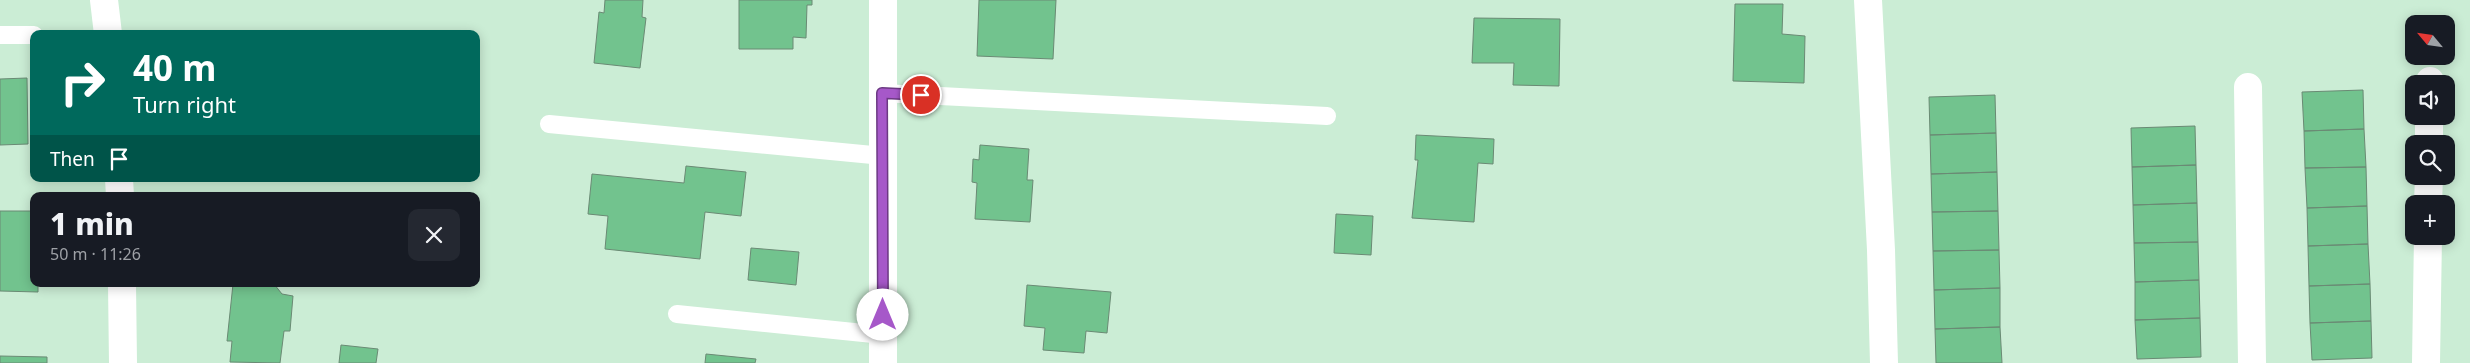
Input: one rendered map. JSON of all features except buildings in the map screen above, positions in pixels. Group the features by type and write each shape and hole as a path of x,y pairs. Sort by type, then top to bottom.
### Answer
{"street":[{"path":"104,0 108,30"},
{"path":"883,0 883,363"},
{"path":"1868,0 1881,250 1884,363"},
{"path":"2248,87 2252,363"},
{"path":"2426,363 2428,245"},
{"path":"122,287 123,363"}],"lane":[{"path":"0,35 30,35"},
{"path":"882,93 1327,116"},
{"path":"549,124 883,156"},
{"path":"677,314 883,335"}],"route":[{"path":"883,315 882,93 921,95"}]}
